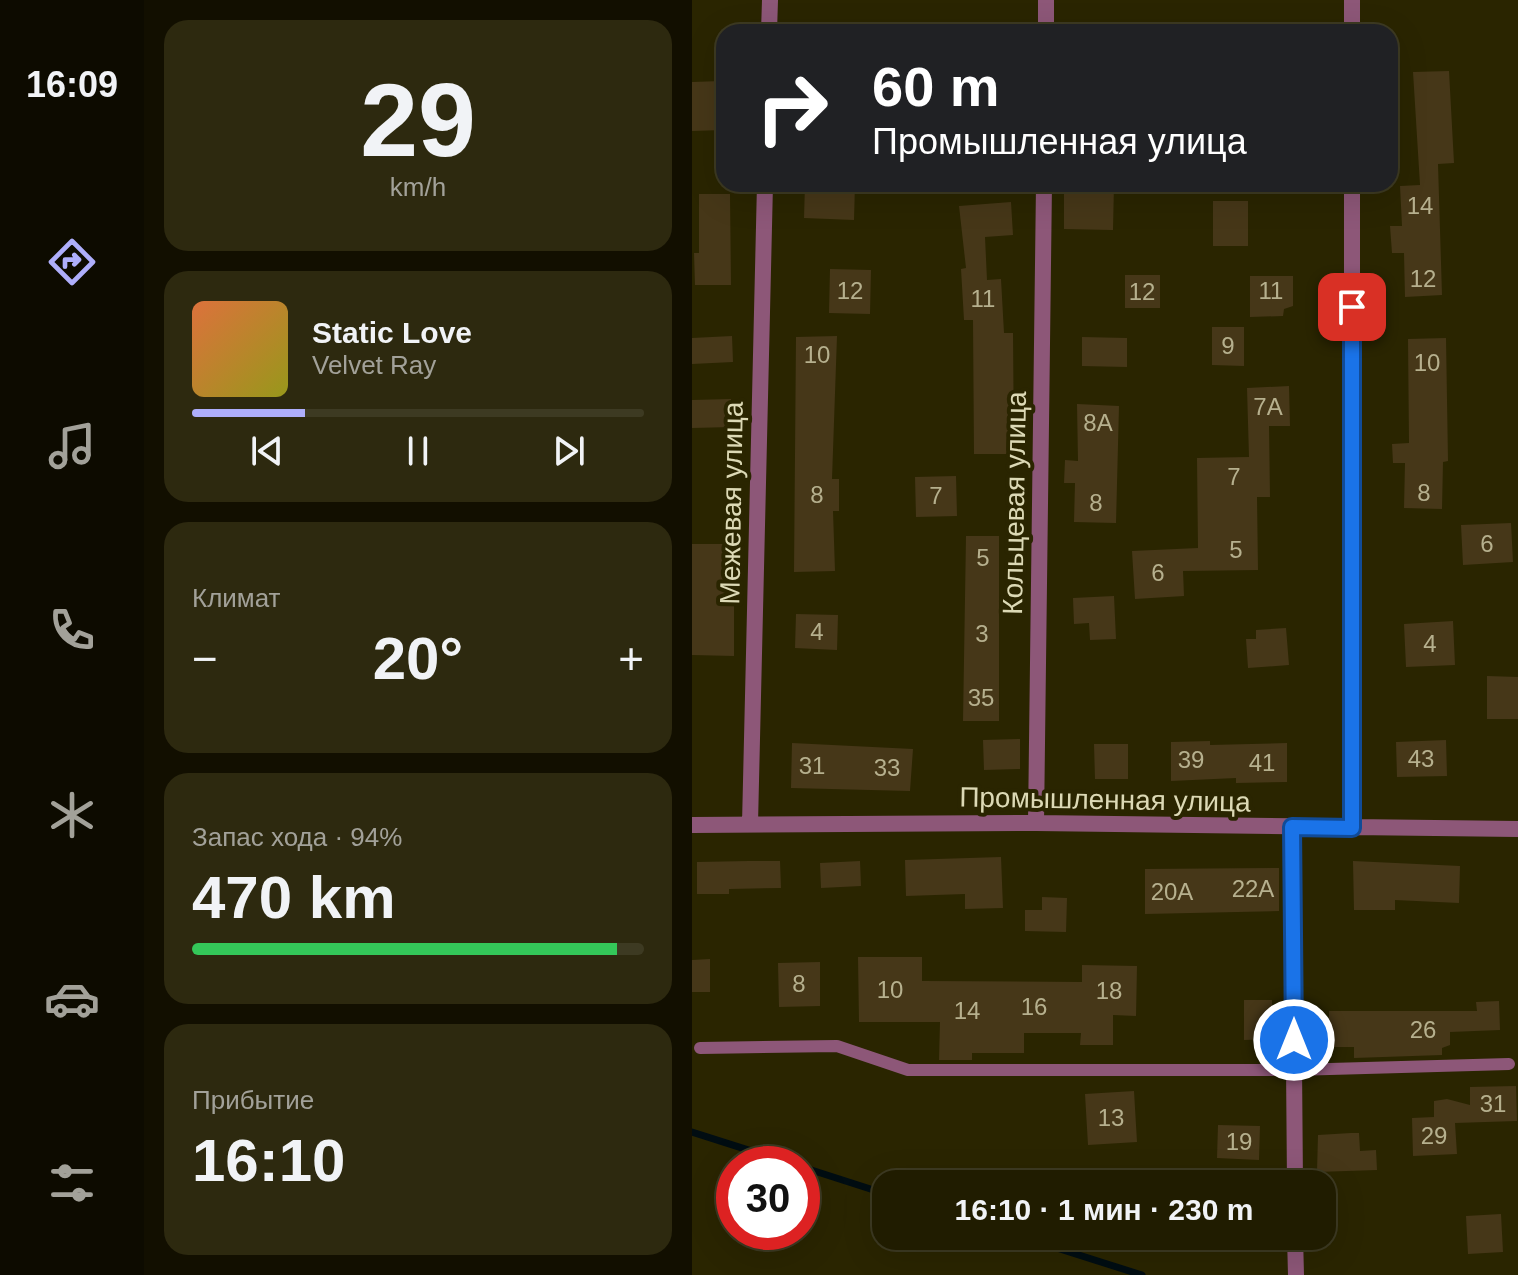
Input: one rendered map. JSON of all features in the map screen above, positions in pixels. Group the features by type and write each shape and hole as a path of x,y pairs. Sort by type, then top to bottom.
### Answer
{"street":[{"path":"769,24 770,0"},
{"path":"1046,0 1046,24"},
{"path":"1352,0 1352,24"},
{"name":"Межевая улица","path":"750,824 765,192"},
{"name":"Кольцевая улица","path":"1036,823 1044,192"},
{"path":"1352,192 1352,828"},
{"name":"Промышленная улица","path":"692,825 1036,823 1518,829"},
{"path":"1292,827 1295,1170"},
{"path":"1295,1250 1296,1275"}],"lane":[{"path":"700,1048 837,1046 908,1070 1294,1070 1509,1064"}],"building":[{"path":"1449,71 1454,163 1438,164 1442,295 1405,297 1404,253 1392,253 1390,226 1402,226 1400,186 1420,185 1413,72"},
{"path":"716,81 716,130 692,131 692,82"},
{"path":"805,192 855,192 854,220 804,218"},
{"path":"1064,192 1114,192 1113,230 1064,229"},
{"path":"699,194 730,194 731,285 695,285 694,253 699,253"},
{"path":"1213,201 1248,201 1248,246 1213,246"},
{"path":"1011,202 1013,235 985,237 987,280 1001,279 1004,333 1013,333 1014,454 974,454 973,320 964,320 961,269 966,268 959,206"},
{"path":"830,269 871,270 870,314 829,313"},
{"path":"1125,275 1160,275 1160,308 1125,308"},
{"path":"1250,276 1293,276 1293,306 1284,309 1283,316 1250,317"},
{"path":"1212,327 1244,327 1244,366 1212,365"},
{"path":"732,336 733,362 692,364 692,338"},
{"path":"837,336 832,479 839,479 839,511 833,511 835,571 794,572 796,337"},
{"path":"1082,337 1127,338 1127,367 1082,366"},
{"path":"1446,338 1448,461 1443,462 1442,509 1404,508 1405,463 1393,463 1392,444 1409,443 1408,339"},
{"path":"1289,386 1290,426 1269,426 1270,497 1257,497 1258,570 1183,571 1184,596 1135,599 1132,551 1198,548 1197,458 1249,457 1247,388"},
{"path":"731,399 732,427 692,428 692,400"},
{"path":"1077,404 1119,406 1116,523 1074,522 1075,483 1064,483 1065,460 1078,461"},
{"path":"956,476 957,516 916,517 915,477"},
{"path":"1511,523 1513,562 1463,565 1461,525"},
{"path":"966,536 999,536 999,721 963,721"},
{"path":"692,544 734,544 734,656 692,655"},
{"path":"1114,596 1116,639 1090,640 1089,623 1074,624 1073,598"},
{"path":"796,614 838,615 837,650 795,648"},
{"path":"1453,621 1455,665 1406,667 1404,624"},
{"path":"1286,628 1289,665 1248,668 1246,639 1256,639 1256,630"},
{"path":"1487,676 1518,677 1518,719 1487,719"},
{"path":"1020,739 1020,769 984,770 983,740"},
{"path":"1446,740 1447,776 1397,777 1396,742"},
{"path":"1210,741 1210,745 1287,743 1287,782 1236,783 1236,778 1171,781 1171,742"},
{"path":"792,743 913,749 910,791 791,788"},
{"path":"1094,744 1128,744 1128,779 1095,779"},
{"path":"1001,857 1003,908 965,909 965,894 906,896 905,860"},
{"path":"780,861 781,888 729,889 729,894 697,894 697,862"},
{"path":"860,861 861,886 821,888 820,863"},
{"path":"1353,861 1460,866 1459,903 1395,900 1395,910 1354,910"},
{"path":"1279,868 1279,911 1145,914 1145,869"},
{"path":"1042,897 1067,898 1066,932 1025,931 1025,910 1042,910"},
{"path":"858,957 922,957 922,981 1082,982 1082,965 1137,966 1136,1016 1113,1015 1113,1045 1080,1045 1081,1033 1024,1033 1024,1053 972,1053 972,1060 939,1060 940,1022 859,1022"},
{"path":"710,959 710,992 692,992 692,960"},
{"path":"820,962 820,1006 779,1007 778,963"},
{"path":"1244,1000 1272,1000 1272,1039 1244,1040"},
{"path":"1499,1001 1500,1030 1450,1032 1450,1045 1442,1048 1442,1055 1354,1058 1354,1047 1329,1047 1329,1011 1477,1011 1476,1002"},
{"path":"1516,1086 1517,1121 1455,1123 1457,1154 1413,1156 1412,1118 1434,1117 1434,1101 1447,1099 1470,1105 1470,1087"},
{"path":"1134,1091 1137,1142 1088,1145 1085,1094"},
{"path":"1218,1125 1260,1126 1259,1160 1217,1158"},
{"path":"1359,1133 1360,1151 1376,1150 1377,1170 1317,1170 1318,1135"},
{"path":"1501,1214 1503,1252 1468,1254 1466,1216"}],"waterway":[{"path":"692,1132 736,1146"},
{"path":"820,1173 872,1190"},
{"path":"1063,1250 1142,1275"}],"route":[{"path":"1294,1040 1292,827 1352,828 1352,307"}]}
